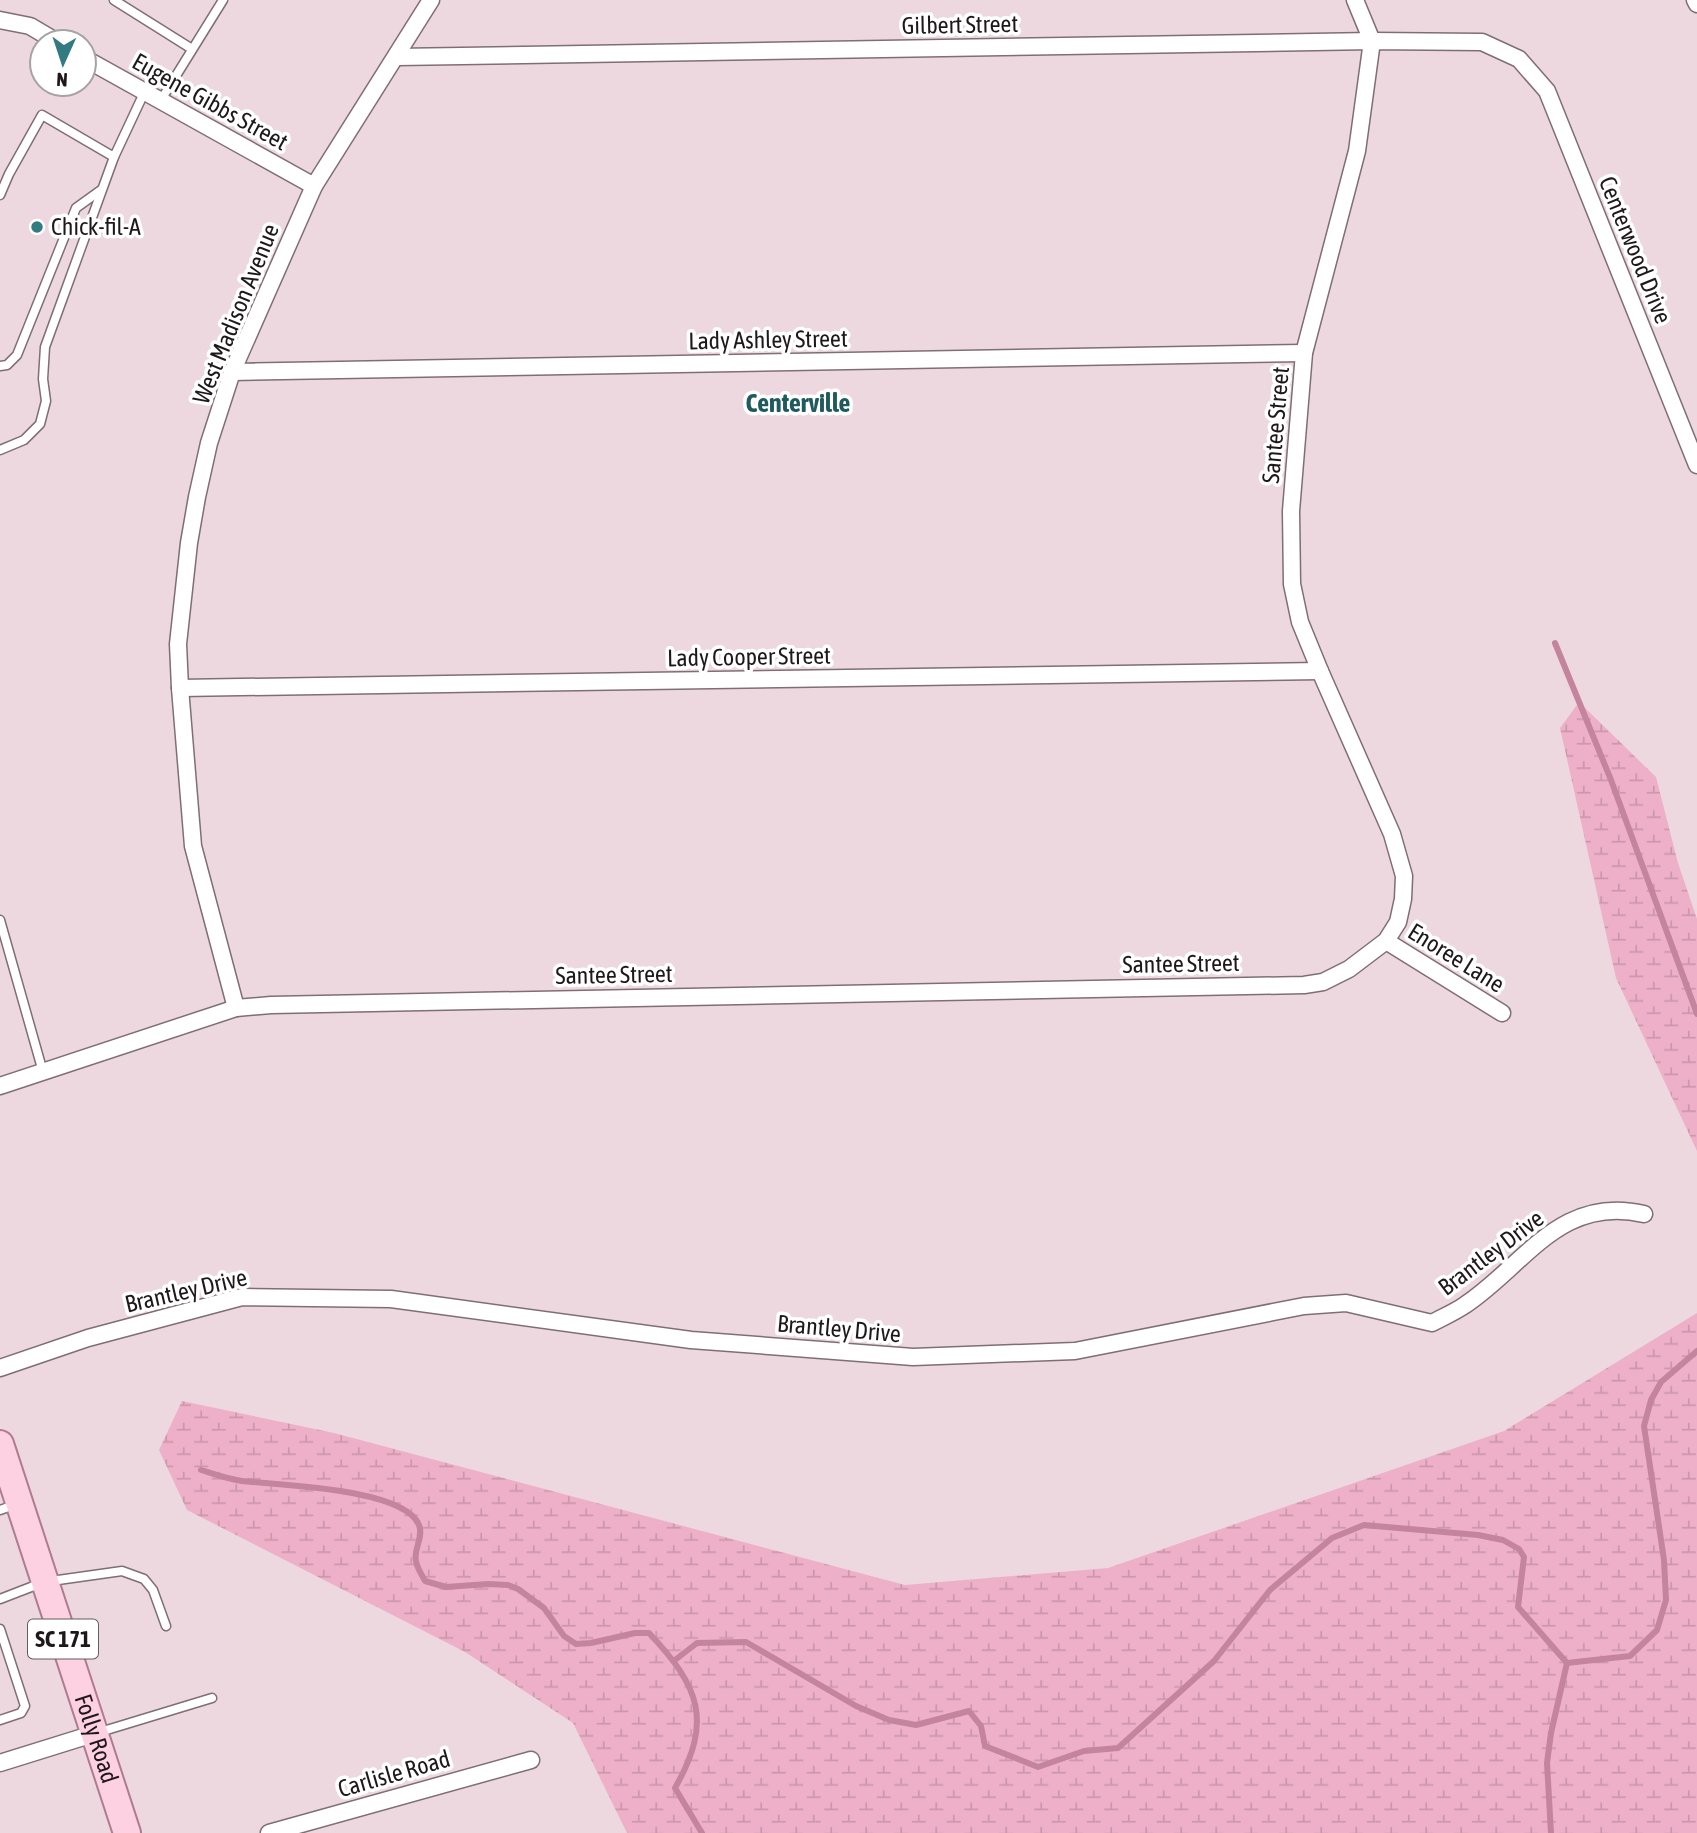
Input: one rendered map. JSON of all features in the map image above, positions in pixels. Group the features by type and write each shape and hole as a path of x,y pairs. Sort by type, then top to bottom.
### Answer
{"main road":[{"name":"Folly Road","path":"0,1444 10,1507 44,1581 127,1833"}],"street":[{"name":"West Madison Avenue","path":"236,1008 194,846 178,644 189,542 209,443 232,372 314,186 397,57 430,0"},
{"path":"1355,0 1372,41"},
{"path":"0,20 33,28"},
{"name":"Gilbert Street","path":"397,57 1372,41 1482,42 1519,59"},
{"name":"Santee Street","path":"0,1086 236,1008 1304,985 1323,982 1349,969 1385,941 1398,922 1404,876 1392,834 1300,622 1292,584 1291,511 1304,353 1357,150 1372,41"},
{"name":"Centerwood Drive","path":"1519,59 1547,91 1697,465"},
{"name":"Eugene Gibbs Street","path":"98,66 314,186"},
{"name":"Lady Ashley Street","path":"232,372 1304,353"},
{"name":"Lady Cooper Street","path":"180,688 1320,671"},
{"name":"Enoree Lane","path":"1385,941 1502,1013"},
{"name":"Brantley Drive","path":"0,1368 88,1338 242,1297 391,1299 691,1340 913,1357 1075,1351 1304,1306 1346,1303 1432,1323 1465,1305 1542,1238 1585,1214 1628,1210 1644,1214"},
{"path":"0,1763 93,1734"},
{"name":"Carlisle Road","path":"269,1833 308,1828 531,1760"}],"lane":[{"path":"114,0 192,49"},
{"path":"161,100 223,0"},
{"path":"0,450 24,440 40,424 46,401 43,379 46,346 114,157 144,93"},
{"path":"0,195 42,115 114,157"},
{"path":"0,366 7,365 17,355 76,208 102,189"},
{"path":"0,920 43,1072"},
{"path":"0,1599 44,1581 122,1571 144,1579 153,1590 166,1626"},
{"path":"0,1629 5,1654 25,1706 21,1713 0,1720"},
{"path":"93,1734 212,1698"}],"green space":[{"path":"1579,702 1656,777 1678,863 1697,919 1697,1151 1616,978 1560,728"},
{"path":"1697,1313 1697,1833 627,1833 573,1723 465,1652 187,1510 159,1450 182,1401 334,1433 905,1585 1108,1568 1504,1431"}],"waterway":[{"path":"1555,643 1611,780 1697,1014"},
{"path":"1567,1663 1630,1656 1657,1630 1666,1600 1664,1560 1644,1426 1651,1400 1661,1382 1697,1351"},
{"path":"201,1470 236,1480 338,1491 390,1503 409,1513 419,1525 420,1534 415,1557 425,1581 446,1587 488,1584 508,1585 518,1589 544,1608 564,1636 576,1644 649,1633 680,1671 690,1688 695,1706 697,1724 694,1743 675,1788 702,1833"},
{"path":"675,1660 697,1643 746,1642 856,1706 889,1720 916,1725 969,1711 981,1726 985,1746 1038,1767 1084,1751 1118,1748 1214,1661 1270,1590 1332,1538 1364,1525 1478,1535 1503,1540 1519,1549 1524,1557 1518,1607 1567,1663"},
{"path":"1551,1833 1547,1763 1567,1663"}],"place":[{"name":"Chick-fil-A","path":"37,227"}],"district":[{"name":"Centerville","path":"798,403"}]}
